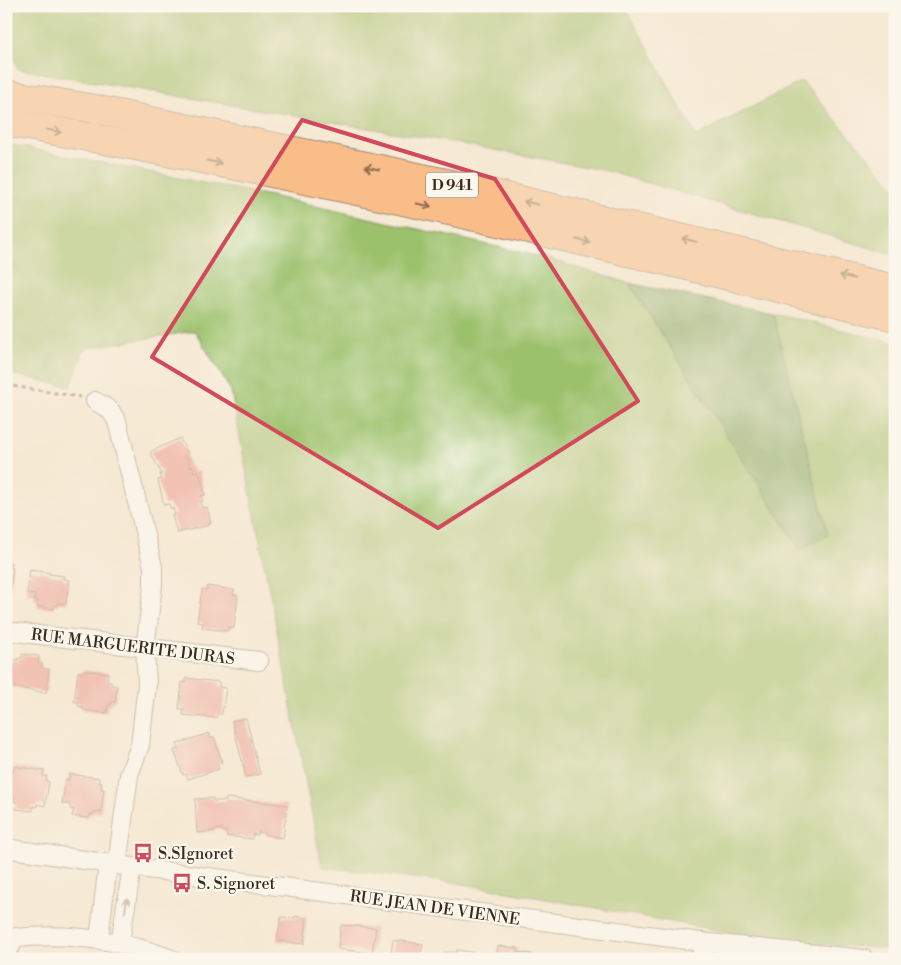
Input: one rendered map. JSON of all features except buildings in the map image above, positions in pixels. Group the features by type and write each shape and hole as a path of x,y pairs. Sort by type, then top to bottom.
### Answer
{"highway":[{"name":"D 941","path":"6,94 89,108 460,186 895,289"},
{"name":"D 941","path":"6,122 261,171 461,213 697,267 895,317"}],"street":[{"path":"95,401 110,410 117,421 153,567 153,586 145,648 147,684 140,745 129,775 119,865 120,942"},
{"name":"RUE MARGUERITE DURAS","path":"6,631 259,661"},
{"name":"RUE JEAN DE VIENNE","path":"6,848 119,865 709,943 865,959"},
{"path":"99,939 119,865"},
{"path":"6,955 11,938 55,936 120,942 172,959"},
{"path":"698,959 709,943"}],"path":[{"path":"6,384 73,395 95,401"}],"highlighted area":[{"path":"302,120 495,179 638,401 438,528 152,357"}],"green space":[{"path":"6,6 625,6 696,136 802,81 895,188 895,255 603,170 445,141 18,69 6,38"},
{"path":"6,144 271,196 542,257 629,283 800,549 828,535 773,313 895,343 895,949 776,941 458,883 322,867 231,391 195,331 85,348 70,387 6,373"},
{"path":"629,283 773,313 828,535 800,549"}],"place":[{"name":"S.SIgnoret","path":"143,853"},
{"name":"S. Signoret","path":"182,883"}]}
